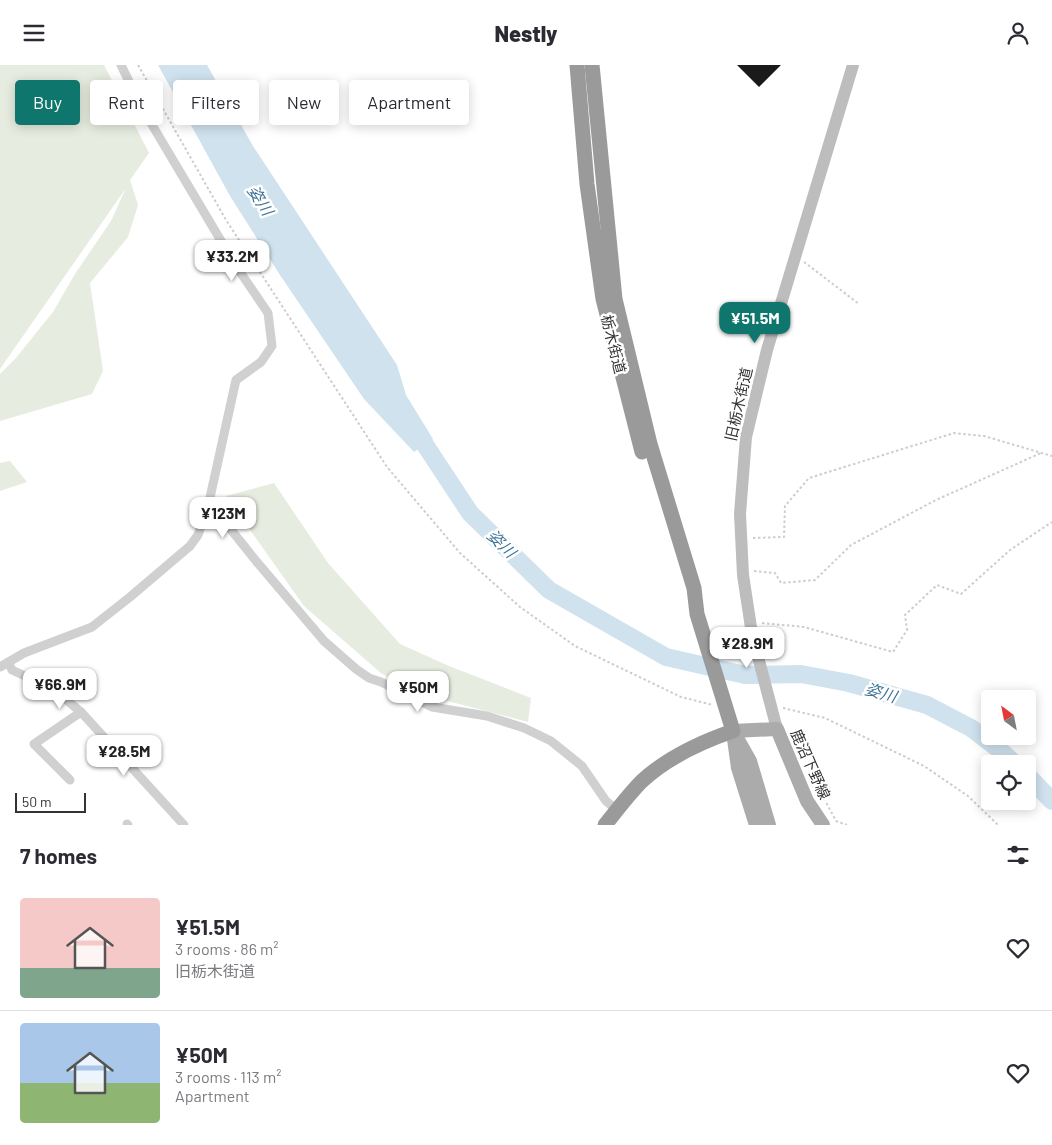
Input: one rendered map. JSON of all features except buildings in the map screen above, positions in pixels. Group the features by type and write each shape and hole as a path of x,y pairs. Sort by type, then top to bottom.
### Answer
{"highway":[{"name":"栃木街道","path":"577,65 587,184 603,299 638,439 683,589 697,613"},
{"name":"栃木街道","path":"592,65 615,299 650,444 694,588 697,613 733,731"},
{"path":"606,825 642,781 664,764 684,751 733,731"}],"main road":[{"name":"鹿沼下野線","path":"733,731 777,729 807,801 823,825"},
{"path":"733,731 738,768 756,825"},
{"path":"733,731 750,761 769,825"}],"street":[{"path":"0,667 24,653 92,627 190,546 198,535 209,502 236,380 261,362 272,346 268,313 231,258 142,108 121,65"},
{"name":"旧栃木街道","path":"777,729 751,628 743,575 740,538 746,437 767,350 853,65"},
{"path":"209,502 324,641 356,669 369,678 432,707 487,716 524,728 551,741 582,766 606,801 617,810"},
{"path":"8,662 12,670 53,689 82,712 184,825"},
{"path":"70,780 34,744 82,712"}],"path":[{"path":"138,65 226,220 387,467 460,553 520,607 575,646 681,697 726,704"},
{"path":"796,256 859,304"},
{"path":"740,538 784,537 785,506 808,478 954,433 984,436 1052,456"},
{"path":"743,575 756,570 775,573 781,583 815,580 851,545 936,500 1042,453"},
{"path":"751,628 804,627 893,652 907,629 905,615 938,585 961,594 1010,550 1052,522"},
{"path":"769,701 824,718 924,766 968,796 998,825"},
{"path":"803,791 819,789 836,821 847,825"}],"shaded area":[{"path":"0,65 104,65 112,80 90,80 90,125 135,125 149,153 130,180 138,205 128,237 90,283 103,371 92,394 0,421 0,374 16,358 53,312 75,274 111,221 126,188 0,369"},
{"path":"10,461 27,482 0,491 0,463"},
{"path":"274,483 328,563 400,644 449,666 531,698 528,722 444,700 382,674 304,606 226,496"}],"water":[{"path":"158,65 207,65 216,80 173,80 173,92"},
{"path":"191,125 241,125 397,365 406,395 433,439 414,452 364,399 280,275 230,196"}],"waterway":[{"name":"姿川","path":"412,425 470,513 549,590 666,657 745,675 801,674 849,683 927,705 971,728 1005,755"},
{"name":"姿川","path":"1036,784 1052,801"}]}
